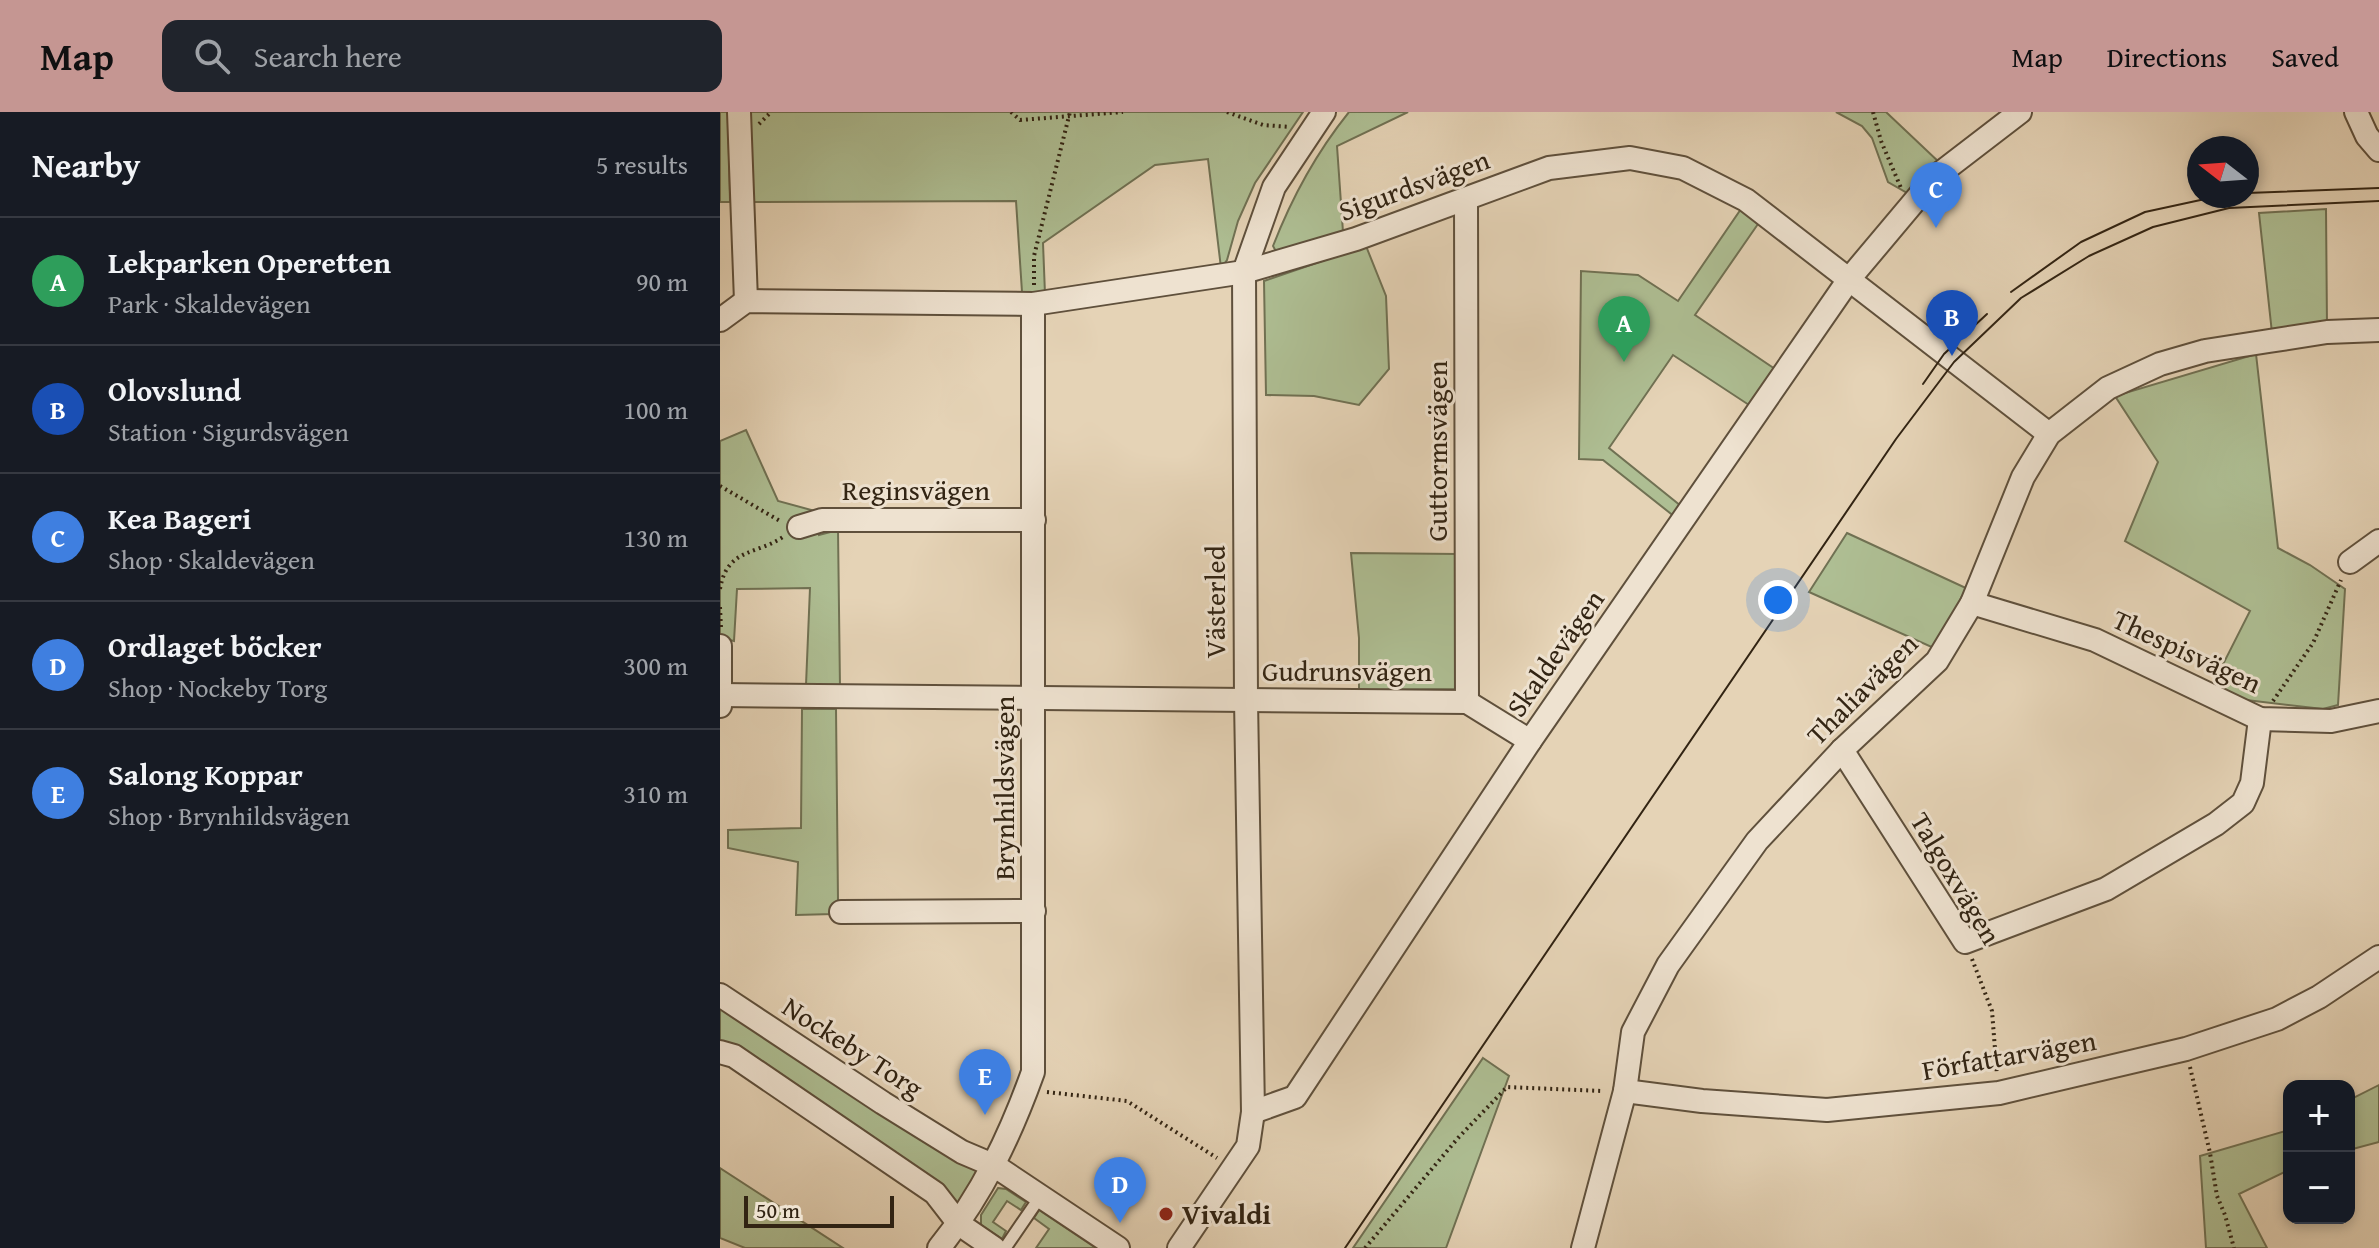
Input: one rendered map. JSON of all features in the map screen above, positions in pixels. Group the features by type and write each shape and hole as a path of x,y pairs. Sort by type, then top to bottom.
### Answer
{"street":[{"path":"720,320 746,301 739,112"},
{"name":"Västerled","path":"1253,1112 1246,700 1244,272 1274,187 1324,112"},
{"name":"Skaldevägen","path":"1253,1112 1295,1097 1530,741 1850,278 1934,178 2020,112"},
{"path":"2356,112 2367,136 2379,150"},
{"name":"Sigurdsvägen","path":"746,301 1033,304 1244,272 1356,239 1549,168 1630,158 1683,168 1746,200 2049,434"},
{"name":"Guttormsvägen","path":"1466,200 1467,702"},
{"name":"Brynhildsvägen","path":"939,1248 959,1224 995,1166 1033,1072 1033,304"},
{"name":"Thaliavägen","path":"1583,1248 1625,1091 1633,1032 1668,965 1757,841 1842,750 1937,661 1972,603 2023,477 2049,434 2108,388 2160,364 2205,351 2269,341 2327,332 2379,330"},
{"name":"Reginsvägen","path":"799,527 822,520 1034,520"},
{"path":"2350,562 2379,541"},
{"name":"Thespisvägen","path":"1972,603 2095,640 2260,719 2331,721 2379,711"},
{"path":"720,646 720,706"},
{"name":"Gudrunsvägen","path":"720,695 1467,702 1530,741"},
{"path":"1965,942 2106,889 2216,824 2243,803 2252,783 2260,719"},
{"name":"Talgoxvägen","path":"1842,750 1965,942"},
{"path":"841,912 1034,911"},
{"name":"Författarvägen","path":"1625,1091 1702,1101 1827,1110 1999,1093 2186,1049 2277,1019 2319,997 2379,957"},
{"name":"Nockeby Torg","path":"720,995 909,1120 962,1152 995,1166 1112,1247"},
{"path":"720,1052 734,1056 935,1193 959,1224 994,1248"},
{"path":"1179,1248 1248,1146 1253,1112"}],"lane":[{"path":"1005,1248 1040,1197"}],"path":[{"path":"1011,112 1020,120 1123,112"},
{"path":"1033,304 1034,256 1070,112"},
{"path":"1227,112 1263,125 1298,128"},
{"path":"1873,112 1896,182 1912,204"},
{"path":"720,486 781,521 799,527"},
{"path":"720,589 723,573 744,553 777,541 799,527"},
{"path":"2260,719 2313,643 2350,562"},
{"name":"Talgoxvägen","path":"1965,942 1992,1011 1999,1093"},
{"path":"2186,1049 2217,1196 2234,1248"},
{"path":"1365,1248 1458,1138 1507,1087 1582,1091"},
{"path":"1026,1090 1127,1101 1233,1168"}],"green space":[{"path":"720,112 728,112 730,202 720,202"},
{"path":"748,112 1303,112 1255,183 1238,221 1227,260 1221,268 1208,159 1155,165 1043,243 1045,294 1022,292 1016,201 751,202"},
{"path":"1349,112 1408,112 1337,146 1343,232 1278,255 1273,246 1288,210 1315,159"},
{"path":"1836,112 1886,112 1941,164 1909,194 1888,182 1872,138 1862,126"},
{"path":"1741,209 1758,224 1695,315 1775,369 1749,405 1673,355 1609,448 1681,506 1675,517 1603,460 1579,459 1581,271 1638,275 1678,301"},
{"path":"2326,209 2327,326 2272,333 2259,213"},
{"path":"1366,246 1386,296 1389,369 1359,405 1314,396 1266,395 1264,281"},
{"path":"2256,354 2278,548 2345,589 2338,705 2323,709 2238,699 2212,686 2250,611 2125,541 2158,462 2115,396"},
{"path":"746,430 778,501 815,511 819,535 838,530 840,688 806,685 810,588 737,589 734,641 720,638 720,441"},
{"path":"1847,533 1968,589 1936,649 1809,592"},
{"path":"1351,553 1458,554 1456,689 1359,690 1359,638"},
{"path":"802,709 836,709 838,900 833,914 796,915 798,862 728,848 728,830 801,828"},
{"path":"720,995 995,1166 959,1224 935,1193 720,1052"},
{"path":"1483,1058 1509,1076 1446,1248 1353,1248"},
{"path":"2379,1085 2379,1142 2355,1148 2355,1097"},
{"path":"2283,1132 2283,1173 2239,1194 2267,1248 2206,1248 2200,1156"},
{"path":"720,1168 843,1248 745,1248 720,1238"},
{"path":"998,1188 1006,1189 1026,1202 1021,1210 1007,1201 993,1222 1006,1231 1002,1239 981,1225 981,1215"},
{"path":"1039,1210 1096,1248 1036,1248 1049,1229 1034,1218"}],"tram line":[{"path":"2259,193 2379,188"},
{"path":"1345,1248 1896,439 1954,362 2021,298 2089,256 2153,227 2229,208 2379,201"},
{"path":"2011,292 2081,242 2145,212 2187,203"},
{"path":"1923,384 1944,354 1987,314"}],"place":[{"name":"Kea Bageri","path":"1936,228"},
{"name":"Olovslund","path":"1952,356"},
{"name":"Lekparken Operetten","path":"1624,362"},
{"name":"Salong Koppar","path":"985,1115"},
{"name":"Vivaldi","path":"1166,1214"},
{"name":"Ordlaget böcker","path":"1120,1223"}]}
